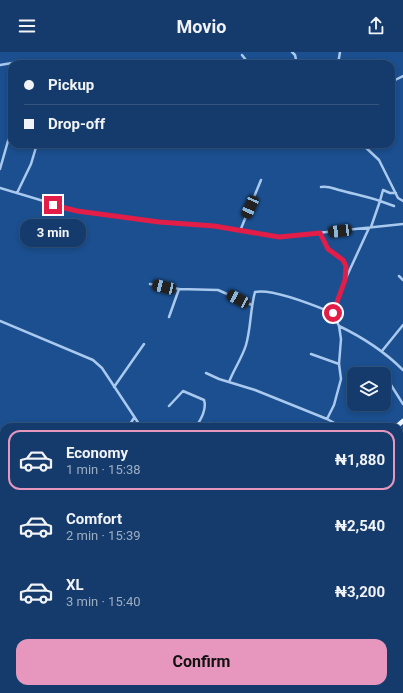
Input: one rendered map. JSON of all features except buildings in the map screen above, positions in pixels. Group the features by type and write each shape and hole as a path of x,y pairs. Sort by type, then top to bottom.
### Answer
{"street":[{"path":"242,55 246,60"},
{"path":"0,169 8,141"},
{"path":"17,193 31,164 35,148"},
{"path":"366,148 379,160 396,193 403,201"},
{"path":"240,231 261,180"},
{"path":"321,187 330,186 338,190 355,193 394,206"},
{"path":"0,188 77,211 159,222 214,226 279,237 403,224"},
{"path":"333,313 345,280 370,227 383,190 390,194 396,193"},
{"path":"320,233 328,249 343,260 346,266 345,280"},
{"path":"399,276 403,280"},
{"path":"150,284 178,289 218,290 252,305"},
{"path":"169,317 178,289"},
{"path":"229,382 242,357 255,292 295,298 333,313 339,326 341,339 339,364 342,380 327,419"},
{"path":"0,321 93,360 102,368 138,423"},
{"path":"382,350 403,324"},
{"path":"339,326 365,339 382,350 403,370"},
{"path":"114,387 144,344"},
{"path":"311,354 339,364"},
{"path":"206,372 229,382 255,390 334,423"},
{"path":"391,385 403,404"},
{"path":"169,406 183,391 204,400 205,404 202,416 198,423"},
{"path":"131,423 134,418"}],"route":[{"path":"53,205 77,211 159,222 214,226 279,237 320,233 328,249 338,258 343,260 346,266 345,280 333,313"}]}
